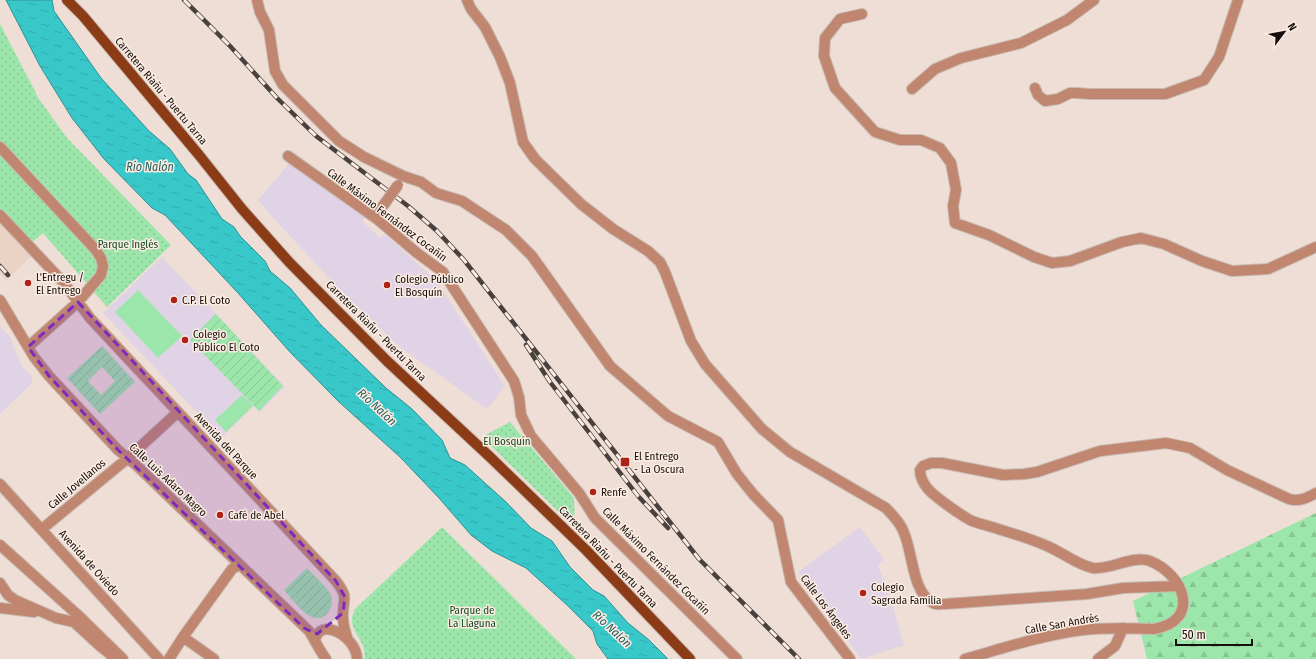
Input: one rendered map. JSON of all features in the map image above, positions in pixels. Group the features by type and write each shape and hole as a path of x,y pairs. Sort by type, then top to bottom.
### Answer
{"main road":[{"name":"Carretera Riañu - Puertu Tarna","path":"67,0 83,16 242,209 289,262 387,361 489,456 586,550 690,659"}],"street":[{"path":"257,0 260,12 268,30 275,71 283,86 339,141 400,180 379,215"},
{"path":"467,0 485,27 500,57 510,83 523,142 535,159 582,204 613,229 648,251 660,262 691,341 704,364 762,429 790,452 886,508 897,519 904,531 918,586 925,597 934,604 945,604 1087,594 1124,588 1179,586"},
{"path":"912,89 935,69 961,58 1021,43 1067,20 1094,0"},
{"path":"1035,88 1038,95 1045,101 1076,92 1097,94 1165,94 1204,80 1219,57 1238,0"},
{"path":"862,14 840,19 825,38 824,56 835,88 875,132 900,140 921,140 940,148 951,163 956,190 953,206 955,223 989,235 1034,257 1052,263 1070,261 1122,242 1141,238 1164,244 1202,261 1232,271 1268,269 1316,247"},
{"path":"0,147 95,249 101,258 103,266 101,275 78,302 28,347"},
{"name":"Calle Máximo Fernández Cocañín","path":"288,156 379,215 417,253 443,272 514,381 519,397 521,415 531,436 579,493 595,518 737,659"},
{"name":"Calle Los Ángeles","path":"400,180 421,182 436,192 462,201 506,230 532,256 610,366 668,416 718,442 737,474 753,494 778,520 791,582 850,659"},
{"name":"Avenida del Parque","path":"0,215 64,283 90,318 342,588 345,597 343,612 346,637"},
{"name":"Calle Luis Adaro Magro","path":"0,300 34,357 49,376 118,450 239,565 317,634"},
{"name":"Calle Jovellanos","path":"42,529 128,458 178,412"},
{"path":"1179,586 1163,567 1148,560 1139,560 1103,567 1085,566 1048,546 973,521 963,516 929,490 920,476 920,470 924,466 931,463 942,463 1003,475 1024,474 1037,472 1100,450 1166,443 1190,448 1227,470 1294,500 1302,500 1316,493"},
{"name":"Avenida de Oviedo","path":"0,484 159,659"},
{"path":"0,545 80,617 123,659"},
{"path":"169,659 232,569 239,565"},
{"path":"0,583 8,595 15,600 56,618 74,622 100,646 118,659 123,659"},
{"name":"Calle San Andrés","path":"965,659 1009,646 1061,634 1097,629 1161,628 1179,616 1184,597 1179,586"},
{"path":"0,608 42,612"},
{"path":"317,634 333,624 343,612"},
{"path":"1098,659 1115,646 1123,628"},
{"path":"317,634 337,631 346,637 355,650 357,659"},
{"path":"317,634 321,656"},
{"path":"183,637 214,659"}],"highlighted area":[{"path":"78,302 336,581 345,597 343,613 317,634 304,628 118,450 49,376 28,347"}],"shaded area":[{"name":"Colegio Público El Bosquín","path":"292,160 366,216 362,221 380,238 385,234 440,284 439,285 505,386 487,409 400,347 341,291 258,200"},
{"path":"0,221 32,256 6,280 0,273"},
{"name":"Colegio Público El Coto","path":"162,257 285,387 259,412 254,406 221,438 103,313"},
{"path":"0,326 10,337 21,365 32,376 32,383 0,414"},
{"name":"Colegio Sagrada Familia","path":"860,527 884,560 878,565 894,610 904,645 861,659 798,572"}],"green space":[{"name":"Parque Inglés","path":"0,24 39,99 67,138 171,245 107,307 43,233 29,245 0,215"},
{"path":"138,290 182,336 158,358 115,312"},
{"path":"216,314 283,386 259,411 190,340"},
{"path":"102,346 135,382 100,414 67,378","holes":["102,367 115,381 101,395 88,381"]},
{"path":"242,395 253,406 226,432 215,420"},
{"name":"El Bosquín","path":"510,422 574,498 575,528 483,438 487,434"},
{"path":"1316,513 1316,659 1147,659 1133,601"},
{"name":"Parque de La Llaguna","path":"442,527 576,659 364,659 364,649 352,621 352,616 355,609"},
{"path":"307,568 324,585 331,596 331,608 323,617 317,618 305,612 284,590"}],"water":[{"name":"Río Nalón","path":"6,0 52,0 54,11 101,78 149,131 170,149 188,174 196,180 222,219 234,227 240,236 265,261 270,271 290,288 321,325 386,388 412,409 442,440 450,458 465,465 506,502 531,528 552,541 570,567 593,590 604,596 628,623 649,640 668,659 608,659 597,644 593,631 567,605 526,568 492,551 471,535 439,498 400,457 338,401 289,351 238,293 165,215 152,208 104,159 72,118 40,66"}],"railway":[{"path":"184,0 230,46 277,98 316,136 408,206 437,231 464,260 699,559 799,659"},
{"path":"0,266 8,275"},
{"path":"526,345 550,382 638,496 668,528"}],"place":[{"name":"L'Entregu / El Entrego","path":"28,283"},
{"name":"Colegio Público El Bosquín","path":"387,285"},
{"name":"C.P. El Coto","path":"174,300"},
{"name":"Colegio Público El Coto","path":"185,340"},
{"name":"El Entrego - La Oscura","path":"625,462"},
{"name":"Renfe","path":"593,492"},
{"name":"Café de Abel","path":"220,515"},
{"name":"Colegio Sagrada Familia","path":"863,593"}]}
